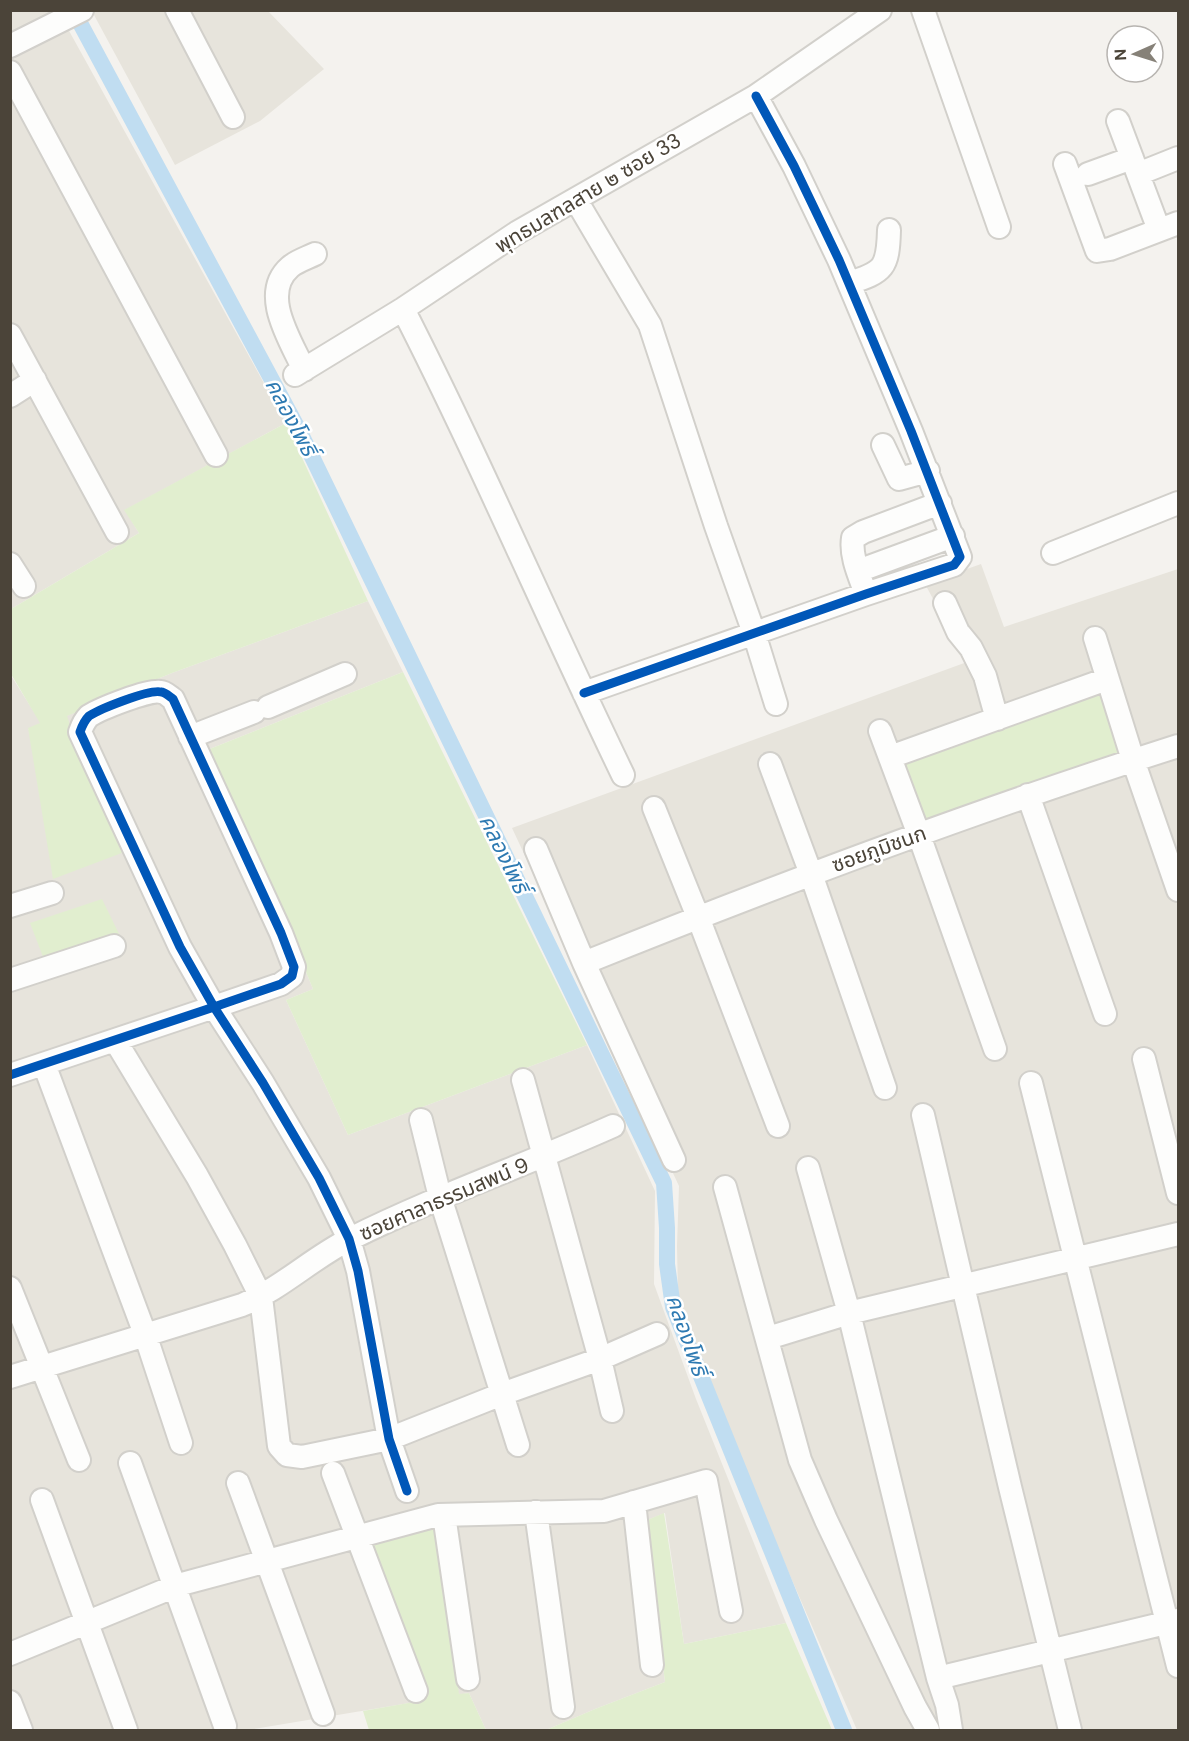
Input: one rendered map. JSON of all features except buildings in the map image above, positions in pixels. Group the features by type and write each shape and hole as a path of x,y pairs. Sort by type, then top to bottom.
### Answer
{"street":[{"path":"10,46 82,10"},
{"path":"177,10 233,117"},
{"name":"พุทธมลฑลสาย ๒ ซอย 33","path":"315,254 290,267 279,287 276,301 299,373 403,309 518,232 756,96 880,10"},
{"path":"923,10 999,227"},
{"path":"10,72 216,454"},
{"path":"584,693 954,565 960,557 928,471 849,283 794,166 756,96"},
{"path":"1065,164 1097,251 1110,249 1169,226 1135,166 1118,121"},
{"path":"1088,174 1179,158"},
{"path":"576,200 650,325 776,704"},
{"path":"849,283 876,274 883,266 889,247 889,230"},
{"path":"403,309 454,409 623,775"},
{"path":"10,335 117,532"},
{"path":"10,396 35,380"},
{"path":"883,445 899,479 928,471"},
{"path":"866,594 858,572 852,538 940,502"},
{"path":"1053,553 1179,503"},
{"path":"858,572 952,536"},
{"path":"10,564 24,586"},
{"path":"945,603 958,632 972,648 985,676 997,719"},
{"path":"1095,638 1133,760 1179,890"},
{"path":"190,737 345,674"},
{"path":"890,757 1107,680"},
{"path":"10,1075 214,1007 281,984 292,976 294,967 281,933 173,699 162,692 148,692 135,696 90,716 82,724 80,732 180,947 214,1007 308,1159 349,1239 358,1271 389,1439 407,1491"},
{"path":"880,730 995,1049"},
{"name":"ซอยภูมิชนก","path":"584,963 810,874 1028,795 1179,746"},
{"path":"770,764 885,1088"},
{"path":"1028,795 1105,1014"},
{"path":"654,808 778,1126"},
{"path":"536,849 584,963 674,1160"},
{"path":"10,906 52,893"},
{"path":"10,980 114,946"},
{"path":"115,1040 197,1176 261,1297 279,1446 288,1455 302,1457 389,1439 502,1394 600,1359 657,1334"},
{"path":"1144,1059 1179,1193"},
{"path":"44,1064 145,1334 181,1443"},
{"path":"523,1080 600,1359 612,1411"},
{"path":"1032,1083 1074,1259 1173,1622 1179,1666"},
{"path":"923,1115 1070,1731"},
{"path":"421,1120 440,1197 518,1444"},
{"name":"ซอยศาลาธรรมสพน์ 9","path":"10,1377 242,1305 261,1297 349,1239 440,1197 544,1157 614,1126"},
{"path":"808,1168 849,1312 938,1678 947,1705 951,1731"},
{"path":"725,1187 800,1460 836,1541 928,1731"},
{"path":"768,1338 849,1312 963,1287 1179,1234"},
{"path":"10,1288 79,1460"},
{"path":"130,1463 225,1726"},
{"path":"333,1473 416,1691"},
{"path":"10,1654 175,1587 444,1515 604,1511 706,1481 731,1611"},
{"path":"238,1483 323,1714"},
{"path":"42,1500 126,1731"},
{"path":"634,1502 652,1665"},
{"path":"536,1512 563,1707"},
{"path":"444,1515 468,1679"},
{"path":"938,1678 1173,1622"},
{"path":"10,1702 21,1731"}],"shaded area":[{"path":"10,11 268,11 324,69 260,121 175,165 94,15 68,29 286,423 125,510 139,533 11,609"},
{"path":"981,564 1004,627 1178,569 1178,1730 857,1730 753,1490 682,1309 678,1292 679,1186 512,828 967,662 925,584"},
{"path":"368,601 403,672 207,750 247,829 313,989 286,1000 348,1135 587,1045 655,1191 654,1284 696,1399 786,1623 684,1644 665,1513 645,1521 665,1682 546,1730 486,1730 469,1693 248,1730 11,1730 10,674 41,723 28,729 127,851 87,776 66,716 172,673"}],"green space":[{"path":"286,423 368,601 172,673 67,716 87,776 127,851 53,879 28,728 40,723 11,674 11,609 139,533 124,510"},
{"path":"403,672 587,1045 348,1135 286,1000 313,989 247,829 222,785 207,750"},
{"path":"1100,688 1122,751 923,821 900,762"},
{"path":"102,899 121,938 45,962 30,923"},
{"path":"664,1513 684,1644 786,1623 832,1730 546,1730 665,1682 645,1521"},
{"path":"435,1526 438,1533 459,1694 469,1693 486,1730 369,1730 363,1711 425,1700 370,1544"}],"waterway":[{"name":"คลองโพธิ์","path":"73,10 301,434 664,1183 667,1264 673,1307 844,1730"}],"cycle path":[{"path":"584,693 954,565 960,557 911,431 839,260 794,166 756,96"},
{"path":"10,1075 214,1007 281,984 292,976 294,967 281,933 173,699 164,693 146,694 103,709 89,716 80,732 180,947 214,1007 263,1083 319,1178 349,1239 358,1271 389,1439 407,1491"}]}
